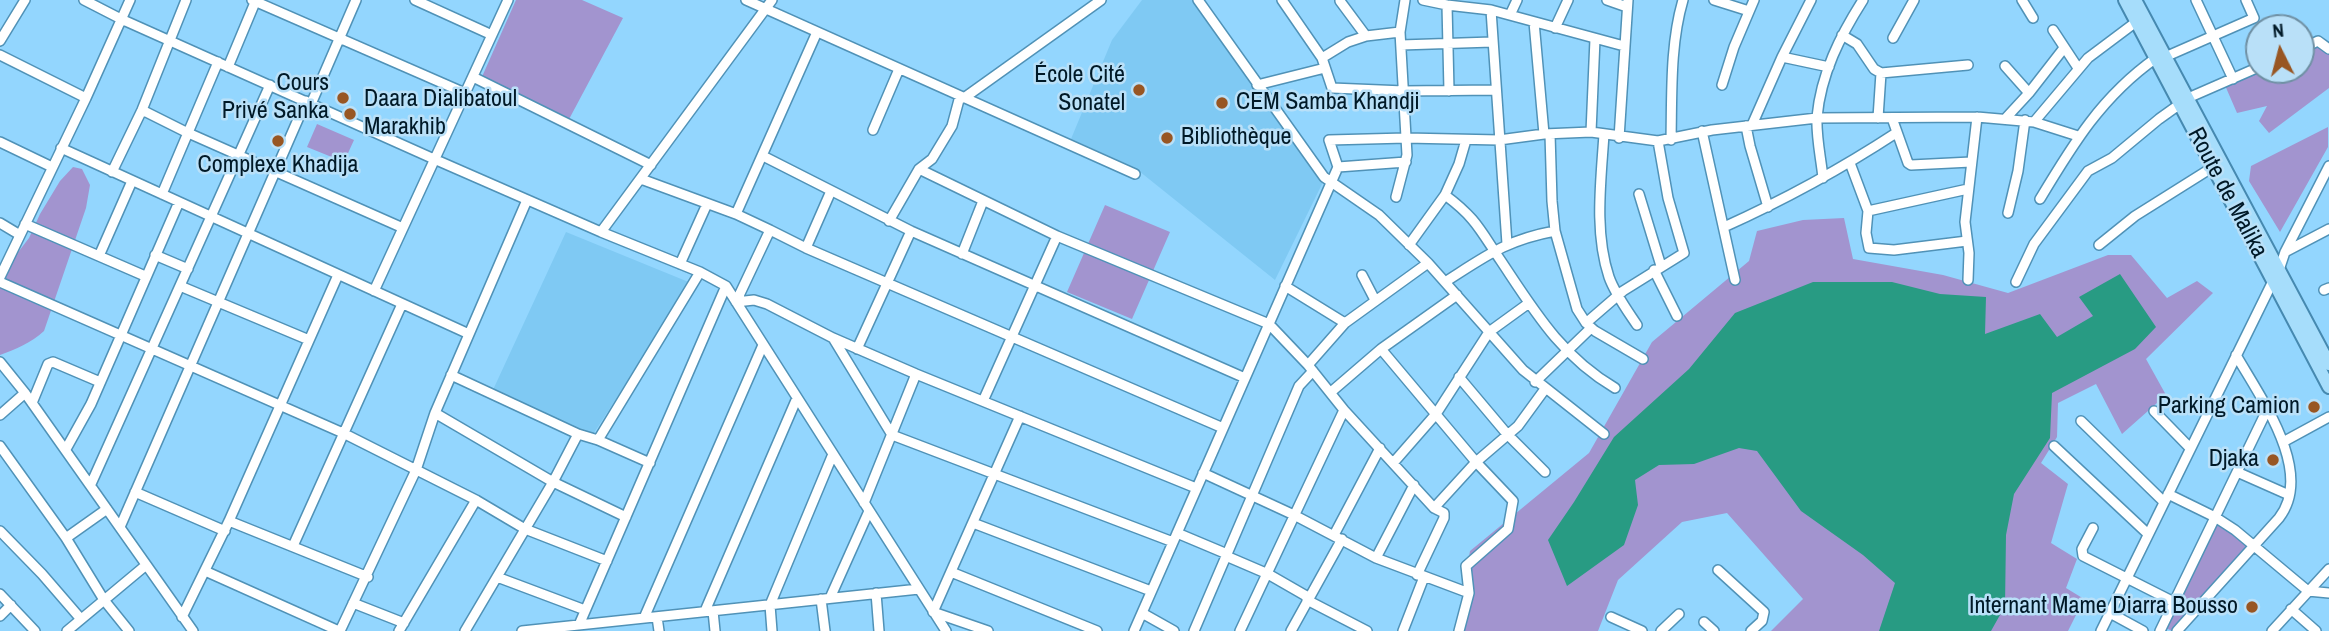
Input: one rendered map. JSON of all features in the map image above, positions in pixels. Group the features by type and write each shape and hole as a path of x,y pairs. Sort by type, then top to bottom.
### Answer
{"main road":[{"name":"Route de Malika","path":"2125,0 2136,22 2160,57"},
{"name":"Route de Malika","path":"2135,0 2160,57 2276,275 2329,387"},
{"name":"Route de Malika","path":"2184,102 2213,167 2276,275 2327,355"}],"street":[{"path":"0,41 25,0"},
{"path":"84,0 308,103 601,232 700,272 726,286 946,631"},
{"path":"130,0 0,280 343,433 476,500 525,529 607,561"},
{"path":"112,172 142,110 186,0"},
{"path":"120,527 275,171 356,0"},
{"path":"415,0 492,36"},
{"path":"374,291 508,0"},
{"path":"746,0 1135,174"},
{"path":"601,232 772,0"},
{"path":"889,221 919,169 932,159 951,126 962,97 1101,0"},
{"path":"1198,0 1325,177 1372,209 1409,245 1535,382 1604,434"},
{"path":"1282,0 1322,58 1332,88 1404,91 1495,90"},
{"path":"1396,197 1406,162 1401,45 1405,0"},
{"path":"1423,0 1491,10 1624,46"},
{"path":"1510,15 1517,0"},
{"path":"1555,28 1568,0"},
{"path":"1607,0 1628,4 1619,138"},
{"path":"1671,140 1675,46 1683,0"},
{"path":"1714,0 1749,10"},
{"path":"1722,85 1754,0"},
{"path":"1768,207 1752,156 1749,125 1811,0"},
{"path":"1823,178 1817,118 1829,67 1842,35 1863,0"},
{"path":"1893,38 1914,0"},
{"path":"2022,0 2033,18"},
{"path":"2196,0 2233,79"},
{"path":"2040,199 2078,136 2124,82 2160,57 2254,18 2246,0"},
{"path":"228,67 254,1 465,93"},
{"path":"1340,1 1366,36"},
{"path":"1449,91 1448,44 1454,4"},
{"path":"1491,10 1507,244"},
{"path":"1534,22 1555,231 1571,294 1588,326 1643,359"},
{"path":"2008,213 2030,121 2078,68 2136,22"},
{"path":"2053,30 2078,68"},
{"path":"736,214 817,32"},
{"path":"1322,58 1348,42 1366,36 1401,32"},
{"path":"1842,35 1857,44 1874,69 1881,73 1968,65"},
{"path":"1591,132 1595,39"},
{"path":"1401,45 1492,42"},
{"path":"2005,119 2064,48"},
{"path":"0,55 86,98"},
{"path":"1782,57 1829,67"},
{"path":"162,194 186,132 218,62"},
{"path":"2006,66 2029,93"},
{"path":"1257,85 1325,68"},
{"path":"873,130 899,69"},
{"path":"1878,118 1881,73"},
{"path":"2016,282 2034,244 2088,171 2112,158 2184,102 2245,73"},
{"path":"472,77 651,165"},
{"path":"91,484 270,85"},
{"path":"142,110 403,228"},
{"path":"1134,631 1338,167 1329,139 1499,140 1591,132 1619,138 1658,141 1702,131 1817,118 1977,117 2030,121 2078,136"},
{"path":"1968,280 1969,253 1965,230 1977,117"},
{"path":"1892,118 1911,165 1971,162"},
{"path":"1702,131 1735,280"},
{"path":"1724,227 1823,178 1896,133"},
{"path":"1604,134 1600,224 1606,264 1610,279 1637,326"},
{"path":"1409,245 1445,195 1459,164 1466,139"},
{"path":"1535,382 1569,352 1588,326 1618,295 1684,254 1668,198 1658,141"},
{"path":"0,142 52,167"},
{"path":"61,148 469,334"},
{"path":"763,156 889,221 1245,379"},
{"path":"1338,167 1406,162"},
{"path":"1850,163 1868,211 1869,248 1903,250 1967,241"},
{"path":"2099,245 2135,216 2213,167"},
{"path":"919,169 1058,236 1269,324 1434,508 1443,512 1444,519 1403,631"},
{"path":"2101,631 2328,169"},
{"path":"640,179 736,214 806,248 1223,428"},
{"path":"99,256 132,181"},
{"path":"1868,211 1968,189"},
{"path":"806,248 831,191"},
{"path":"1639,194 1658,268 1677,316"},
{"path":"1445,195 1471,216 1548,329 1581,365 1615,388"},
{"path":"205,571 340,631 368,577 416,470 435,413 527,200"},
{"path":"962,254 983,201"},
{"path":"66,449 91,404 179,202"},
{"path":"680,264 706,204"},
{"path":"0,223 20,236"},
{"path":"25,224 145,276"},
{"path":"2285,252 2329,229"},
{"path":"736,302 769,230"},
{"path":"857,349 911,231"},
{"path":"1445,282 1494,250 1527,236 1555,231"},
{"path":"983,401 1058,236"},
{"path":"155,255 188,269"},
{"path":"1194,631 1299,386 1345,323 1427,263"},
{"path":"598,440 700,272"},
{"path":"182,617 225,531 338,275"},
{"path":"1362,275 1375,300"},
{"path":"180,286 309,340"},
{"path":"579,625 726,286"},
{"path":"1285,286 1345,323"},
{"path":"1331,392 1381,349 1457,295"},
{"path":"736,302 754,300 767,304 857,349 1196,488"},
{"path":"1394,462 1436,414 1489,332 1529,303"},
{"path":"293,546 402,304"},
{"path":"833,338 892,435 1226,555 1268,574 1367,631"},
{"path":"644,618 763,345"},
{"path":"1381,349 1476,462 1513,500 1508,529 1466,566 1469,593 1460,631"},
{"path":"2177,631 2283,513 2289,495 2290,462 2283,442 2236,355"},
{"path":"0,362 66,449 145,566 193,631"},
{"path":"32,403 48,364 53,362 100,382"},
{"path":"825,631 826,598 866,507 916,374"},
{"path":"451,375 578,434 650,463"},
{"path":"1459,377 1507,434 1545,472"},
{"path":"1434,508 1476,462 1530,411 1545,389"},
{"path":"0,415 25,393"},
{"path":"715,631 709,611 797,398"},
{"path":"1241,631 1344,410"},
{"path":"2161,631 2267,410"},
{"path":"2154,411 2190,449"},
{"path":"435,413 553,482 626,517"},
{"path":"933,612 1020,416"},
{"path":"2283,442 2329,417"},
{"path":"2081,421 2166,498 2215,517 2254,545 2308,591 2329,593"},
{"path":"465,631 553,482 578,434"},
{"path":"0,446 66,538 104,600 130,631"},
{"path":"2054,446 2148,534"},
{"path":"1291,631 1380,448"},
{"path":"772,631 770,605 833,454"},
{"path":"1203,472 1376,558 1469,593"},
{"path":"2238,472 2289,495"},
{"path":"1376,558 1414,485"},
{"path":"135,492 225,531"},
{"path":"353,603 402,627 476,500"},
{"path":"66,538 107,509"},
{"path":"229,521 368,577"},
{"path":"972,523 1151,592"},
{"path":"2093,528 2082,549 2084,556 2174,602"},
{"path":"0,531 80,618"},
{"path":"67,631 145,566"},
{"path":"2272,631 2329,569"},
{"path":"1718,570 1764,612 1762,621 1751,631"},
{"path":"951,572 1097,631"},
{"path":"497,577 585,610"},
{"path":"522,631 579,625 604,627 644,618 919,589"},
{"path":"876,593 879,631"},
{"path":"0,594 35,631"},
{"path":"0,616 11,605"},
{"path":"2291,609 2316,631"},
{"path":"933,612 988,631"},
{"path":"1142,613 1174,631"},
{"path":"2110,613 2143,631"},
{"path":"1661,631 1679,614"},
{"path":"657,617 659,631"},
{"path":"1611,617 1642,631"},
{"path":"1704,622 1714,631"}],"shaded area":[{"path":"516,0 582,0 623,18 567,123 481,79"},
{"name":"CEM Samba Khandji","path":"1142,0 1193,0 1323,182 1275,280 1134,167 1071,139 1112,40"},
{"path":"2315,46 2329,53 2329,88 2269,133 2259,121 2267,106 2237,113 2224,83 2245,75 2245,84 2315,84"},
{"path":"317,124 354,140 344,162 307,147"},
{"path":"2328,127 2328,147 2280,232 2249,181 2251,166"},
{"path":"73,167 82,169 90,185 86,208 44,331 18,348 0,355 0,281 6,268 29,238 60,181"},
{"path":"1105,205 1170,232 1132,319 1067,292"},
{"path":"1844,218 1853,259 1943,275 2008,293 2108,255 2131,255 2167,298 2197,281 2213,293 2146,359 2166,395 2122,434 2096,384 2058,403 2057,437 2041,463 2068,484 2051,543 2077,559 2066,588 2084,599 2068,631 1771,631 1803,599 1727,513 1682,522 1618,580 1598,631 1456,631 1470,551 1589,453 1652,342 1749,261 1757,231 1803,220"},
{"path":"566,232 691,283 592,436 492,392"},
{"path":"2120,274 2156,327 2135,349 2052,393 2050,438 2014,494 2006,535 2005,606 1991,631 1879,631 1895,583 1863,555 1801,511 1757,451 1739,448 1694,464 1659,465 1635,480 1638,505 1624,545 1567,586 1548,540 1614,437 1689,369 1735,313 1813,282 1892,282 1940,294 1986,297 1985,334 2040,314 2057,337 2093,316 2079,297"},
{"path":"2215,523 2250,546 2172,631 2164,627"}],"place":[{"name":"École Cité Sonatel","path":"1139,90"},
{"name":"Cours Privé Sanka","path":"343,98"},
{"name":"CEM Samba Khandji","path":"1222,103"},
{"name":"Daara Dialibatoul Marakhib","path":"350,114"},
{"name":"Bibliothèque","path":"1167,138"},
{"name":"Complexe Khadija","path":"278,141"},
{"name":"Parking Camion","path":"2314,407"},
{"name":"Djaka","path":"2273,460"},
{"name":"Internant Mame Diarra Bousso","path":"2252,607"}]}
